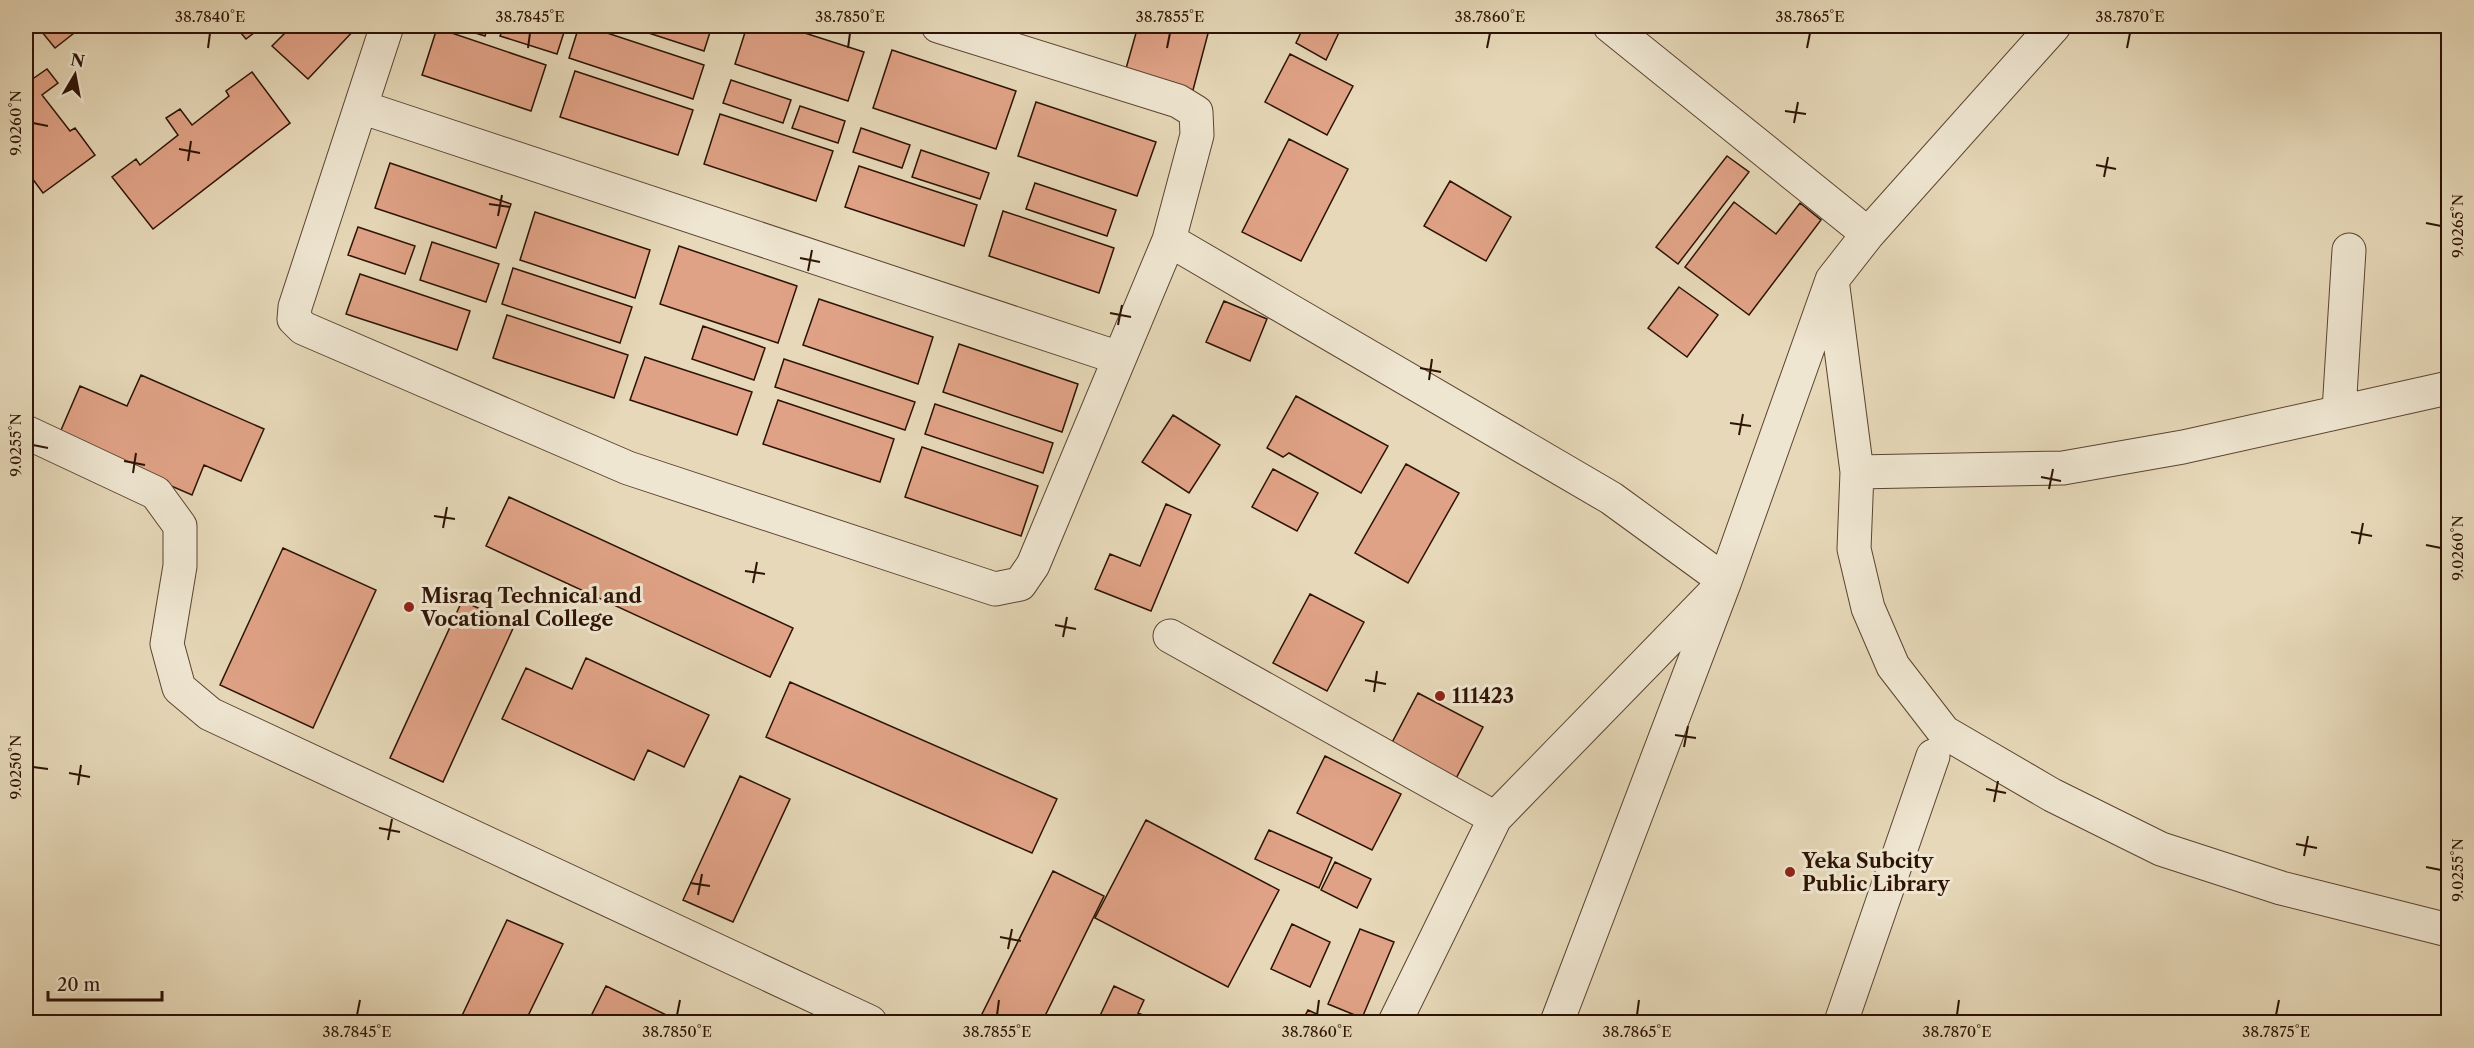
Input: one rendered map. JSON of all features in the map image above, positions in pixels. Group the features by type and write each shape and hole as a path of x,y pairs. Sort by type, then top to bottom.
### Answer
{"street":[{"path":"387,26 295,307 294,319 303,328 628,468 995,589 1020,584 1033,566 1169,240 1197,135 1196,112 1178,100 938,26"},
{"path":"1610,26 1868,234"},
{"path":"1557,1023 1725,581 1832,280 1868,234 2054,26"},
{"path":"361,107 1119,358"},
{"path":"1169,240 1611,498 1725,581"},
{"path":"2339,411 2349,250"},
{"path":"1832,280 1857,472 1854,549 1868,608 1893,666 1944,732 2052,795 2161,849 2281,888 2448,930"},
{"path":"1857,472 2063,468 2183,447 2448,388"},
{"path":"26,432 156,493 180,526 180,566 167,644 179,688 210,714 870,1023"},
{"path":"1395,1023 1495,818 1725,581"},
{"path":"1170,636 1495,818"},
{"path":"1841,1023 1933,756"}],"building":[{"path":"37,26 83,26 55,48"},
{"path":"235,26 263,26 246,39"},
{"path":"292,26 357,27 308,79 272,46"},
{"path":"453,26 488,26 485,36"},
{"path":"504,26 566,26 557,54 500,36"},
{"path":"579,26 586,26 704,65 693,99 569,58"},
{"path":"627,26 712,26 704,51"},
{"path":"747,26 783,26 864,52 848,101 735,64"},
{"path":"1138,26 1210,26 1193,90 1125,72"},
{"path":"1304,26 1342,26 1326,60 1296,43"},
{"path":"437,28 546,65 531,111 422,75"},
{"path":"892,50 1016,91 996,149 873,108"},
{"path":"1290,54 1353,86 1327,135 1265,102"},
{"path":"47,69 58,83 42,95 70,131 75,128 95,155 43,193 26,170 26,74 31,80"},
{"path":"575,71 693,110 678,155 560,117"},
{"path":"252,72 290,123 153,229 112,177 136,159 140,165 178,135 166,118 180,109 192,125 229,96 226,91"},
{"path":"731,80 791,100 783,123 723,103"},
{"path":"1036,102 1156,142 1137,196 1018,156"},
{"path":"800,106 845,121 838,143 792,128"},
{"path":"720,114 833,151 816,201 704,164"},
{"path":"861,128 910,145 902,168 853,152"},
{"path":"1289,139 1348,169 1301,261 1242,232"},
{"path":"921,150 989,173 980,199 912,177"},
{"path":"1727,156 1749,172 1678,264 1656,247"},
{"path":"390,163 511,204 496,248 375,208"},
{"path":"859,166 977,205 964,246 845,207"},
{"path":"1450,181 1511,217 1486,261 1424,226"},
{"path":"1035,183 1116,210 1107,236 1026,209"},
{"path":"1734,202 1776,234 1800,203 1821,220 1749,315 1685,267"},
{"path":"1003,211 1114,248 1099,293 989,256"},
{"path":"535,212 650,250 635,298 520,260"},
{"path":"358,227 415,246 405,274 348,255"},
{"path":"432,242 499,264 486,302 420,280"},
{"path":"679,246 797,286 778,343 660,304"},
{"path":"513,268 632,307 620,343 502,304"},
{"path":"360,274 470,311 457,350 346,314"},
{"path":"1679,287 1718,315 1687,357 1648,328"},
{"path":"819,299 933,337 918,384 803,345"},
{"path":"1224,301 1267,319 1250,361 1206,342"},
{"path":"507,315 628,355 614,398 493,358"},
{"path":"703,326 765,348 754,380 692,359"},
{"path":"959,344 1078,384 1062,432 943,392"},
{"path":"645,357 752,392 737,435 630,400"},
{"path":"784,359 915,402 905,430 775,387"},
{"path":"141,375 264,429 241,481 204,465 192,495 58,437 80,386 127,406"},
{"path":"1296,396 1388,446 1361,493 1289,453 1283,457 1267,448"},
{"path":"778,400 894,439 880,482 763,444"},
{"path":"935,404 1053,443 1043,473 925,434"},
{"path":"1173,415 1220,445 1189,493 1142,462"},
{"path":"922,447 1038,486 1021,536 905,497"},
{"path":"1406,464 1459,493 1408,583 1355,553"},
{"path":"1273,469 1318,493 1297,531 1252,507"},
{"path":"509,497 793,628 770,677 486,546"},
{"path":"1166,504 1191,515 1151,611 1095,589 1110,554 1140,566"},
{"path":"283,548 376,590 313,728 220,685"},
{"path":"1310,594 1364,622 1327,691 1273,663"},
{"path":"462,601 515,624 443,782 390,758"},
{"path":"586,658 709,715 684,767 648,750 634,780 502,719 526,668 572,689"},
{"path":"790,682 1057,799 1032,853 766,737"},
{"path":"1418,693 1483,727 1451,788 1386,754"},
{"path":"1325,756 1401,794 1372,850 1297,813"},
{"path":"740,776 790,799 733,922 683,900"},
{"path":"1146,820 1279,890 1228,987 1095,918"},
{"path":"1269,830 1332,858 1319,888 1255,859"},
{"path":"1335,862 1371,879 1357,908 1321,890"},
{"path":"1053,871 1104,896 1042,1022 978,1022"},
{"path":"507,920 563,944 525,1022 459,1022"},
{"path":"1292,924 1330,942 1310,987 1271,969"},
{"path":"1360,929 1394,942 1362,1018 1328,1004"},
{"path":"606,986 681,1022 588,1022"},
{"path":"1114,986 1144,1000 1138,1013 1160,1022 1097,1022"},
{"path":"1308,1010 1334,1022 1302,1022"}],"place":[{"name":"Misraq Technical and Vocational College","path":"409,607"},
{"name":"111423","path":"1440,696"},
{"name":"Yeka Subcity Public Library","path":"1790,872"}]}
